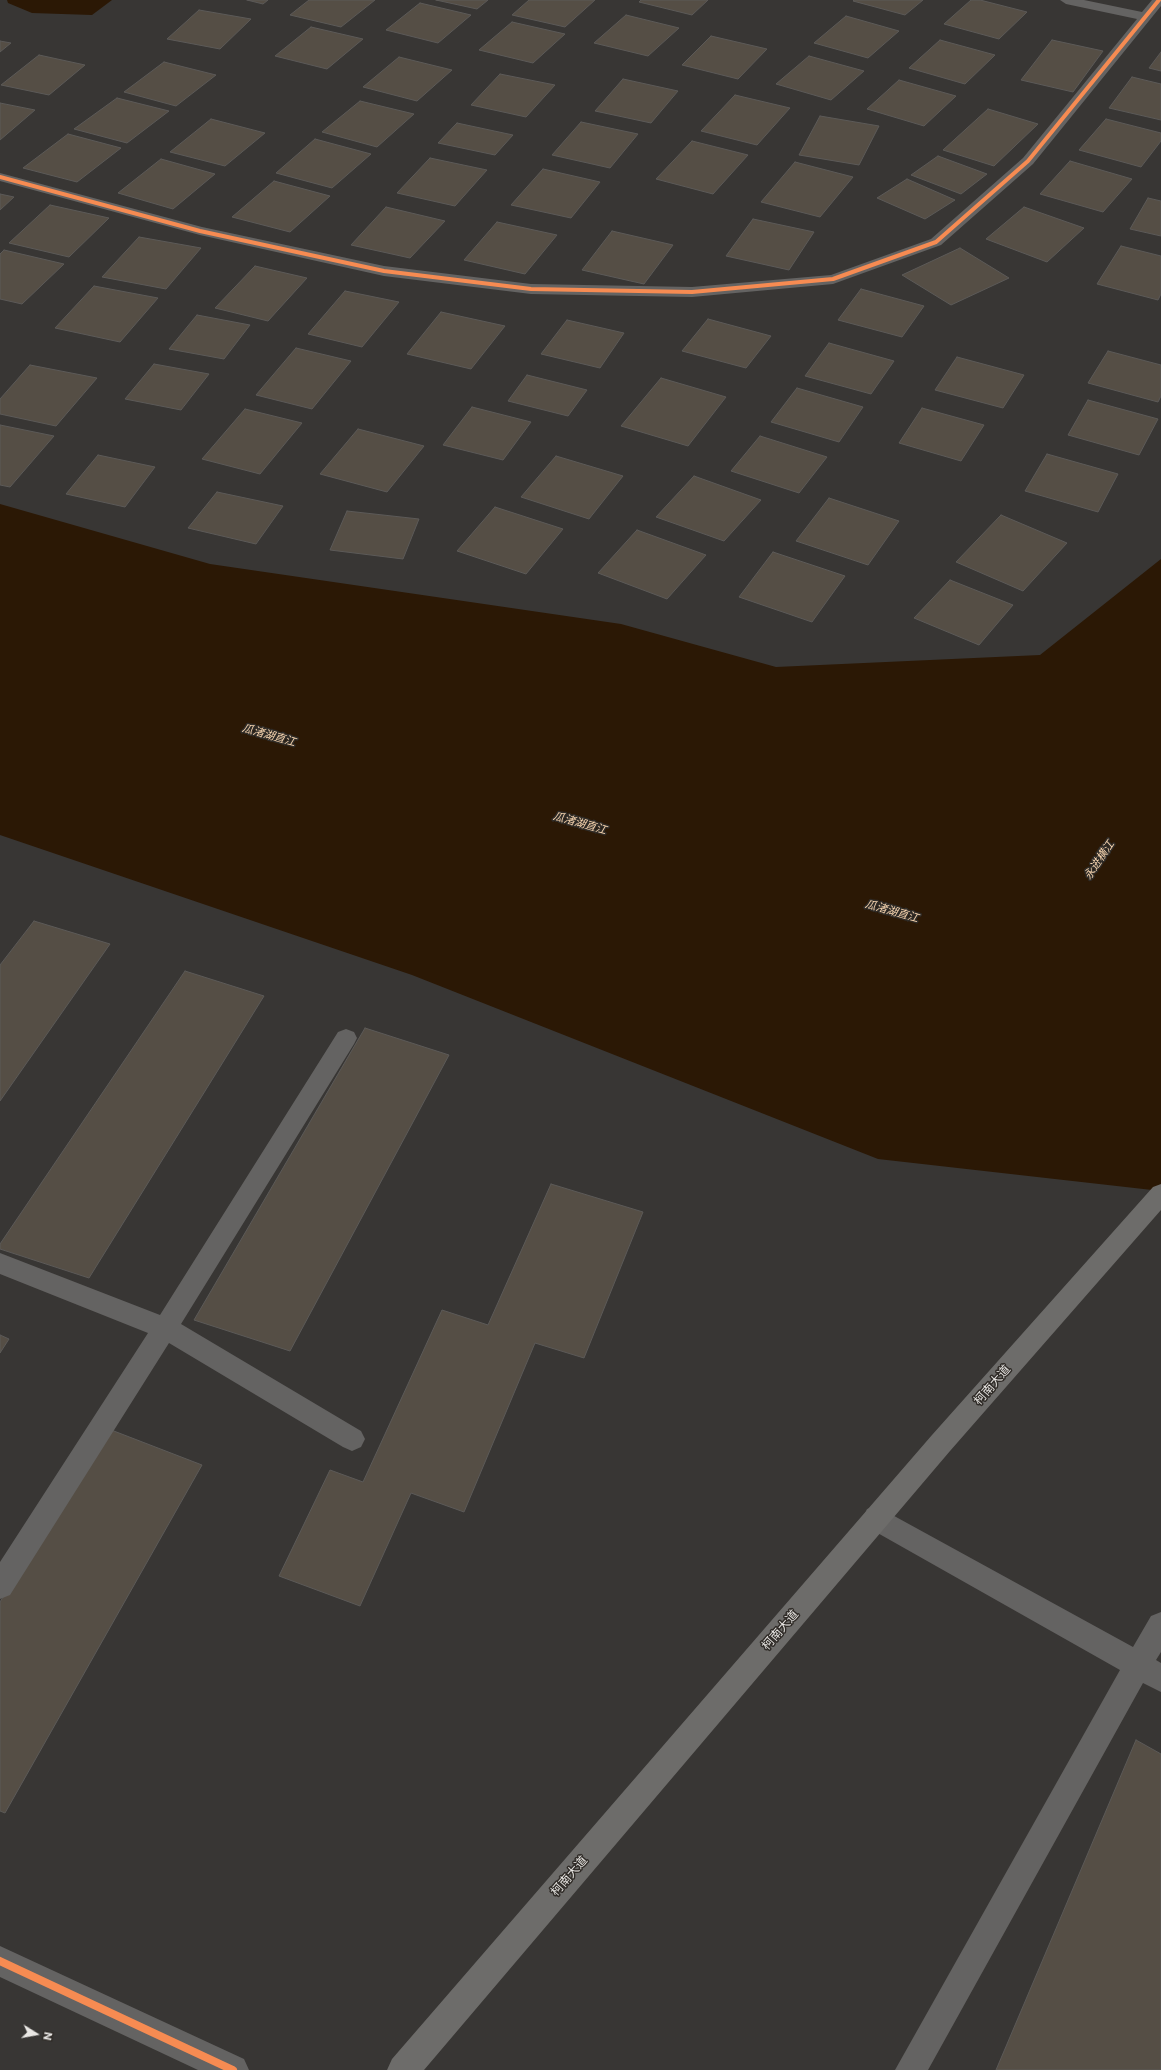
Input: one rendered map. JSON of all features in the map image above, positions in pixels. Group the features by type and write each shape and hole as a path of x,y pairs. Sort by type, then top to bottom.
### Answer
{"main road":[{"name":"柯南大道","path":"403,2070 876,1518 1161,1194"}],"street":[{"path":"1066,0 1146,17"},
{"path":"0,178 200,231 369,267 492,284 531,288 692,292 832,279 936,242 1028,161 1159,0"},
{"path":"0,1586 165,1328 346,1038"},
{"path":"0,1263 165,1328 352,1439"},
{"path":"876,1518 1149,1671"},
{"path":"911,2070 1149,1671 1161,1625"},
{"path":"0,1960 233,2070"}],"water":[{"path":"7,0 112,0 92,15 32,13 8,3"},
{"path":"0,504 210,564 621,624 776,667 1040,655 1161,559 1161,1191 878,1159 412,975 0,835"}],"building":[{"path":"247,0 268,0 263,4"},
{"path":"309,0 375,0 341,27 290,15"},
{"path":"436,0 488,0 477,9"},
{"path":"529,0 595,0 565,27 512,15"},
{"path":"641,0 708,0 692,15 639,2"},
{"path":"923,0 905,15 853,1"},
{"path":"971,0 980,0 1027,12 999,39 944,24"},
{"path":"420,3 471,15 438,43 386,30"},
{"path":"199,10 251,19 220,49 167,39"},
{"path":"626,15 679,28 648,56 594,43"},
{"path":"846,16 899,31 868,58 814,43"},
{"path":"512,22 565,34 533,63 479,50"},
{"path":"311,27 363,39 327,69 275,56"},
{"path":"711,36 767,49 738,79 682,65"},
{"path":"940,40 995,55 965,84 909,68"},
{"path":"1052,40 1103,51 1073,92 1021,80"},
{"path":"0,41 11,43 0,52"},
{"path":"1161,52 1161,71 1149,68"},
{"path":"39,55 85,65 49,95 1,85"},
{"path":"809,56 864,71 831,100 776,84"},
{"path":"399,57 452,70 417,101 363,87"},
{"path":"164,62 216,75 176,106 124,92"},
{"path":"500,74 555,85 526,117 471,105"},
{"path":"1132,77 1161,84 1161,120 1109,108"},
{"path":"623,79 678,91 651,123 595,111"},
{"path":"899,80 956,96 924,126 867,109"},
{"path":"735,95 790,108 757,145 701,131"},
{"path":"117,98 169,111 127,143 74,129"},
{"path":"360,101 414,114 377,147 322,132"},
{"path":"0,103 35,110 0,140"},
{"path":"988,109 1038,124 994,166 943,150"},
{"path":"820,116 879,126 859,165 799,155"},
{"path":"211,119 265,133 225,166 170,152"},
{"path":"1106,119 1161,133 1161,141 1141,167 1079,150"},
{"path":"581,122 638,134 610,168 552,155"},
{"path":"457,123 513,135 495,155 438,143"},
{"path":"68,134 121,148 77,182 23,168"},
{"path":"315,139 371,154 332,188 276,173"},
{"path":"692,141 748,155 713,194 656,179"},
{"path":"938,156 987,174 961,194 911,175"},
{"path":"430,158 487,170 455,206 397,193"},
{"path":"161,159 215,174 173,209 118,193"},
{"path":"1070,161 1132,179 1103,212 1040,194"},
{"path":"795,162 853,177 820,217 761,202"},
{"path":"543,169 600,182 571,218 511,205"},
{"path":"907,179 955,200 925,219 877,198"},
{"path":"274,181 330,196 290,232 232,217"},
{"path":"0,194 14,197 0,210"},
{"path":"1148,198 1161,201 1161,236 1130,229"},
{"path":"50,205 109,218 69,257 9,243"},
{"path":"386,207 445,221 410,258 351,245"},
{"path":"1024,207 1084,228 1047,262 986,239"},
{"path":"753,219 814,232 789,270 726,256"},
{"path":"497,222 557,235 525,274 464,260"},
{"path":"612,231 673,245 644,284 582,270"},
{"path":"139,237 201,248 166,289 102,277"},
{"path":"1121,246 1161,256 1161,294 1158,300 1097,284"},
{"path":"960,248 1009,278 951,305 902,275"},
{"path":"4,250 64,264 22,304 0,299 0,254"},
{"path":"255,266 307,278 268,321 215,308"},
{"path":"94,286 158,298 120,342 55,328"},
{"path":"861,289 924,306 902,337 838,320"},
{"path":"345,291 399,302 362,347 308,334"},
{"path":"441,312 505,326 471,369 407,354"},
{"path":"197,315 250,325 224,359 169,349"},
{"path":"708,319 771,336 746,368 682,351"},
{"path":"567,320 624,333 600,368 541,354"},
{"path":"829,343 894,361 871,394 805,376"},
{"path":"296,348 351,361 312,409 256,395"},
{"path":"1108,351 1161,365 1161,396 1158,402 1088,383"},
{"path":"957,357 1024,375 1003,408 935,390"},
{"path":"154,364 209,374 181,410 125,399"},
{"path":"30,365 97,378 56,426 0,414 0,399"},
{"path":"527,375 587,390 568,416 508,401"},
{"path":"661,378 726,397 688,446 621,426"},
{"path":"797,388 863,407 839,442 771,422"},
{"path":"1088,400 1158,419 1139,455 1068,435"},
{"path":"472,407 531,422 503,460 443,445"},
{"path":"922,408 984,425 961,461 899,443"},
{"path":"245,409 302,423 260,474 202,459"},
{"path":"0,425 54,436 10,487 0,485"},
{"path":"358,429 424,446 387,492 320,474"},
{"path":"760,436 827,457 799,493 731,471"},
{"path":"1047,454 1118,474 1098,512 1025,491"},
{"path":"98,455 155,467 125,507 66,494"},
{"path":"556,456 623,476 589,519 521,497"},
{"path":"694,476 761,500 724,541 656,517"},
{"path":"217,492 283,506 256,544 188,528"},
{"path":"829,498 899,521 868,565 796,541"},
{"path":"495,507 563,529 526,574 457,551"},
{"path":"347,511 419,519 403,559 330,550"},
{"path":"1001,515 1067,543 1023,591 956,562"},
{"path":"637,530 706,555 667,599 598,573"},
{"path":"773,552 845,576 812,622 739,597"},
{"path":"950,580 1013,605 979,645 914,618"},
{"path":"34,921 110,944 0,1101 0,965"},
{"path":"185,971 264,996 89,1278 0,1249 0,1244"},
{"path":"365,1028 449,1055 290,1351 194,1320"},
{"path":"551,1184 643,1212 584,1358 535,1343 464,1512 411,1493 360,1606 279,1576 330,1470 363,1482 442,1310 488,1325"},
{"path":"0,1335 9,1339 0,1353"},
{"path":"106,1428 202,1465 5,1813 0,1811 0,1602"},
{"path":"1136,1740 1161,1754 1161,2070 996,2070"}],"cycle path":[{"path":"0,177 200,231 384,271 531,289 692,292 833,279 936,242 1028,161 1159,0"},
{"path":"0,1961 233,2070"}],"water label":[{"name":"瓜渚湖直江","path":"269,735"},
{"name":"瓜渚湖直江","path":"580,823"},
{"name":"永进横江","path":"1099,860"},
{"name":"瓜渚湖直江","path":"892,911"}]}
